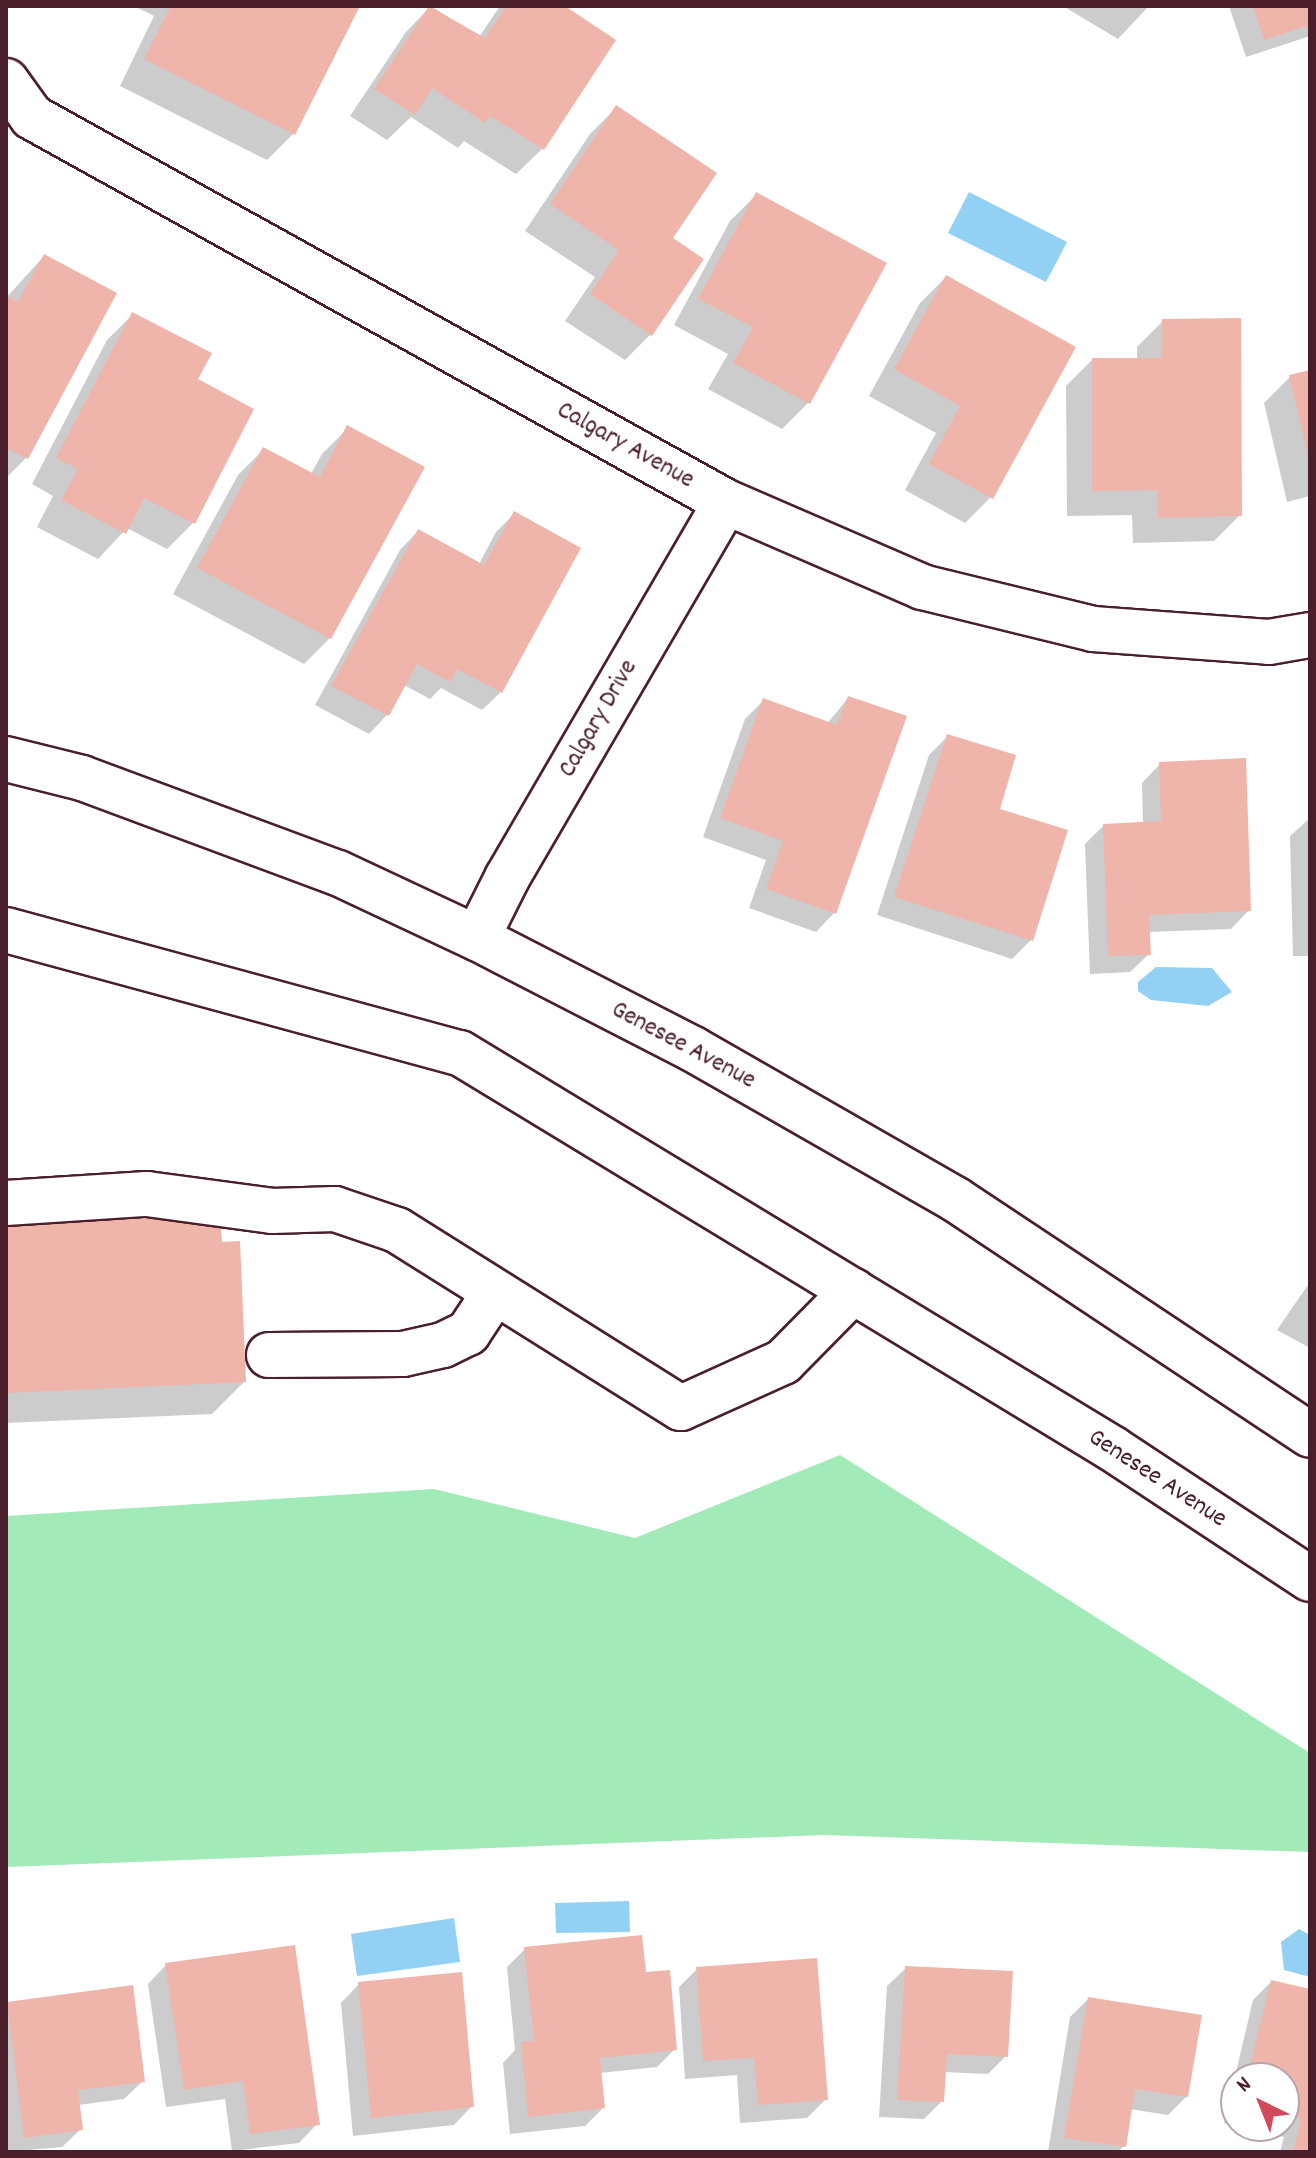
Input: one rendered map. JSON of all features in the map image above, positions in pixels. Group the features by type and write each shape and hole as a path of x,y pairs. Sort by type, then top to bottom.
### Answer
{"main road":[{"name":"Calgary Avenue","path":"6,81 32,117 726,502 922,587 1093,629 1269,642 1310,635"},
{"name":"Calgary Drive","path":"477,938 507,878 726,502"},
{"name":"Genesee Avenue","path":"6,759 82,778 338,873 477,938 693,1049 955,1199 1310,1435"},
{"name":"Genesee Avenue","path":"6,930 460,1053 1113,1449 1310,1579"},
{"path":"6,1203 147,1194 272,1211 335,1209 397,1230 681,1408 783,1362 853,1291"},
{"path":"269,1355 403,1354 443,1345 468,1333 495,1292"}],"green space":[{"path":"840,1455 1310,1753 1310,1852 824,1835 6,1867 6,1516 434,1489 635,1538"}],"water":[{"path":"969,192 1067,242 1046,282 948,233"},
{"path":"1156,967 1212,968 1232,992 1208,1006 1151,1000 1138,991 1138,982"},
{"path":"629,1901 630,1932 556,1933 555,1903"},
{"path":"454,1918 460,1962 357,1976 351,1934"},
{"path":"1299,1929 1310,1935 1310,1977 1284,1970 1281,1942"}],"building":[{"path":"171,6 360,6 295,135 144,59"},
{"path":"429,6 485,38 506,6 565,6 616,40 544,150 490,116 485,123 432,88 415,115 374,89"},
{"path":"1253,6 1310,6 1310,25 1264,40"},
{"path":"616,105 717,173 673,238 704,259 652,336 590,294 619,250 550,204"},
{"path":"756,192 887,263 810,404 733,363 753,327 698,299"},
{"path":"44,254 117,293 28,459 6,448 6,296 18,302"},
{"path":"946,275 1076,347 993,499 929,464 960,406 894,369"},
{"path":"132,312 212,353 198,379 254,409 195,524 144,498 126,534 61,500 78,469 56,458"},
{"path":"1241,318 1242,516 1158,518 1157,490 1092,491 1092,358 1162,358 1162,319"},
{"path":"1310,370 1310,460 1309,460 1289,375"},
{"path":"347,425 425,467 331,639 197,568 263,447 320,477"},
{"path":"514,511 581,548 502,693 457,669 450,682 417,664 389,716 331,686 418,529 484,565"},
{"path":"848,696 907,716 836,914 766,889 783,841 720,818 763,698 837,725"},
{"path":"947,734 1016,755 1000,809 1068,830 1033,941 894,897"},
{"path":"1246,758 1251,911 1149,915 1151,955 1108,956 1103,824 1161,821 1159,762"},
{"path":"220,1215 222,1242 240,1241 246,1382 6,1393 6,1225"},
{"path":"642,1935 646,1972 670,1970 677,2050 600,2058 605,2108 528,2117 521,2042 534,2041 524,1947"},
{"path":"295,1945 320,2125 250,2134 243,2081 184,2090 165,1963"},
{"path":"817,1958 828,2100 758,2105 754,2058 703,2061 696,1967"},
{"path":"905,1966 1013,1971 1008,2057 947,2054 944,2102 897,2100"},
{"path":"462,1972 474,2107 371,2118 358,1982"},
{"path":"1271,1980 1310,1989 1310,2152 1293,2152 1295,2142 1300,2142 1300,2062 1251,2062"},
{"path":"133,1985 145,2082 78,2090 83,2130 24,2138 7,2002"},
{"path":"1088,1997 1202,2015 1188,2097 1135,2089 1126,2147 1064,2138"}]}
